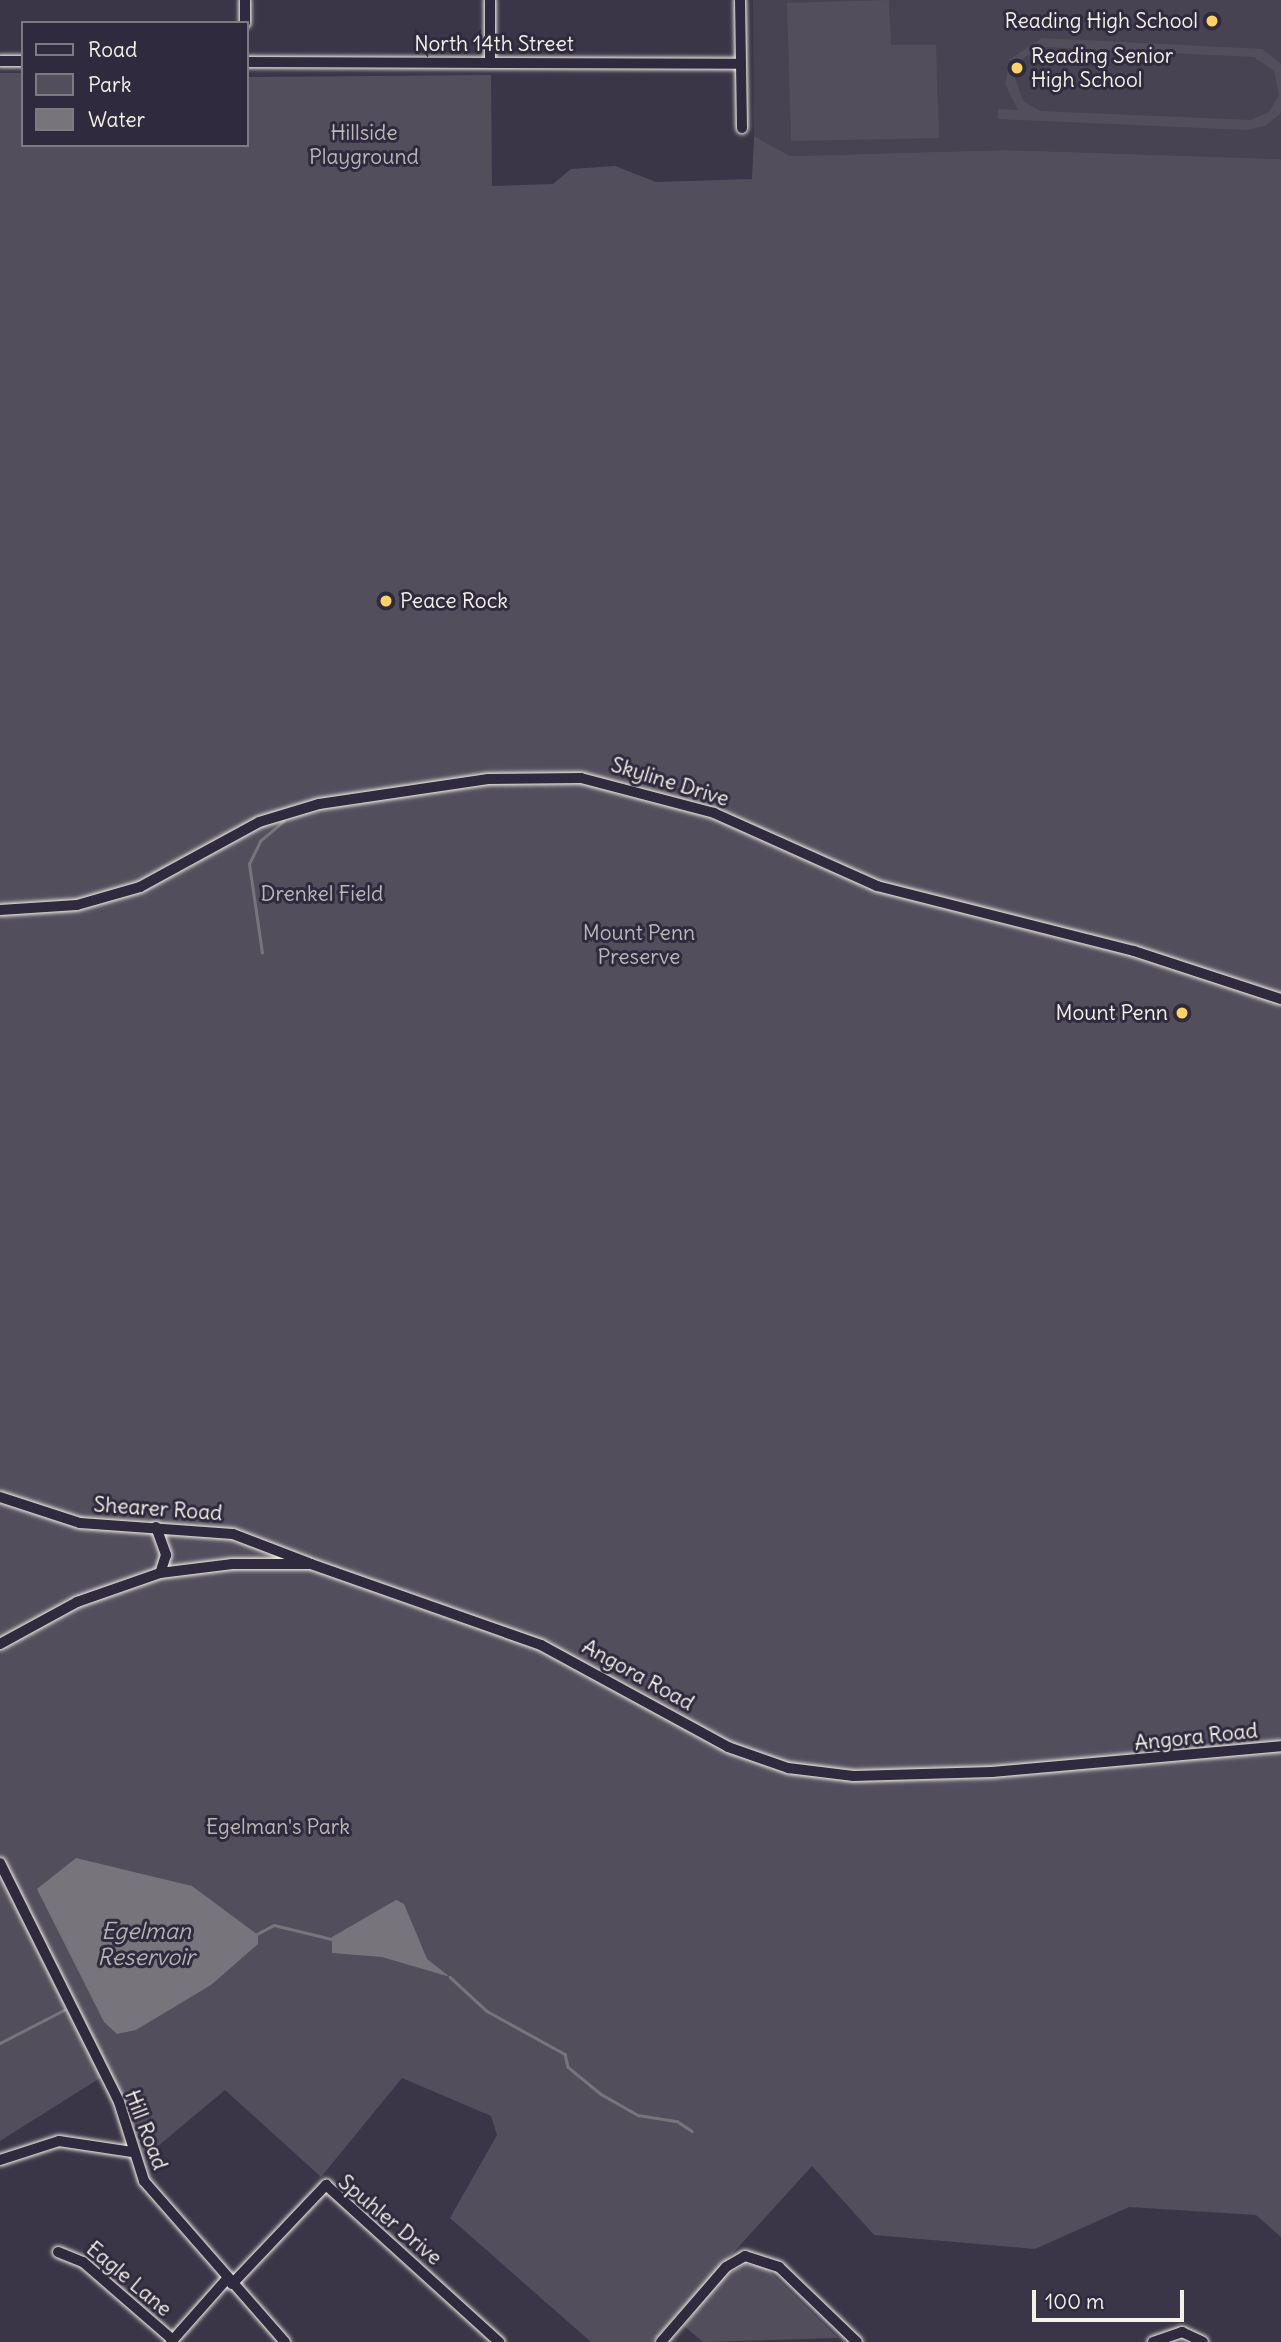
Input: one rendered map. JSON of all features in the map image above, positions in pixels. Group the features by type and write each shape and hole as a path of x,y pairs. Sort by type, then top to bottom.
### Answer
{"street":[{"path":"245,0 245,21"},
{"path":"490,0 490,63"},
{"path":"740,0 742,128"},
{"path":"0,61 21,61"},
{"name":"North 14th Street","path":"248,62 740,64"},
{"name":"Skyline Drive","path":"0,910 78,905 132,890 259,822 319,804 498,778 582,778 714,813 877,886 1113,945 1281,999"},
{"name":"Shearer Road","path":"0,1497 80,1523 156,1527 256,1540 311,1564"},
{"path":"156,1527 166,1555 160,1573"},
{"name":"Angora Road","path":"0,1644 77,1602 160,1573 232,1564 311,1564 541,1645 728,1747 788,1769 854,1776 992,1772 1281,1746"},
{"name":"Hill Road","path":"0,1863 119,2102 132,2152 155,2198 285,2342"},
{"path":"0,2160 59,2141 132,2152"},
{"name":"Spuhler Drive","path":"229,2282 326,2185 499,2342"},
{"name":"Eagle Lane","path":"58,2252 83,2262 172,2341"},
{"path":"661,2342 726,2267 745,2256 779,2267 858,2342"},
{"path":"172,2341 229,2282"},
{"path":"1153,2342 1182,2332 1203,2342"}],"shaded area":[{"name":"Reading Senior High School","path":"753,0 1281,0 1281,159 1006,150 790,156 754,136"}],"green space":[{"path":"889,0 891,45 936,45 939,138 791,141 787,3"},
{"path":"1042,38 1262,49 1281,64 1281,113 1265,126 1246,130 998,119 998,109 1018,110 1005,84 1010,59","holes":["1043,47 1254,57 1274,71 1279,95 1269,112 1251,120 1040,111 1023,101 1015,78 1022,59"]},
{"name":"Mount Penn Preserve","path":"0,73 21,73 21,147 248,147 248,77 491,75 492,186 553,184 571,169 615,166 656,182 752,179 754,136 790,156 1006,150 1281,159 1281,2237 1256,2215 1129,2207 1035,2249 874,2235 812,2166 652,2342 591,2342 450,2218 497,2135 491,2116 402,2078 321,2177 225,2090 145,2157 136,2122 108,2073 0,2141"},
{"path":"745,2264 766,2268 838,2338 703,2342 684,2326 722,2278"}],"water":[{"name":"Egelman Reservoir","path":"76,1858 192,1886 258,1935 258,1944 211,1985 136,2030 117,2034 104,2022 37,1889"},
{"path":"396,1900 404,1904 427,1959 450,1977 382,1957 332,1953 332,1937"}],"waterway":[{"path":"262,953 249,864 260,841 284,821"},
{"path":"255,1935 274,1925 332,1939"},
{"path":"450,1977 487,2011 565,2054 568,2067 601,2094 638,2115 677,2121 692,2131"},
{"path":"0,2043 64,2010"}],"place":[{"name":"Reading High School","path":"1212,21"},
{"name":"Reading Senior High School","path":"1017,68"},
{"name":"Peace Rock","path":"386,601"},
{"name":"Mount Penn","path":"1182,1013"}],"park label":[{"name":"Hillside Playground","path":"364,145"},
{"name":"Drenkel Field","path":"322,894"},
{"name":"Egelman's Park","path":"278,1827"}]}
